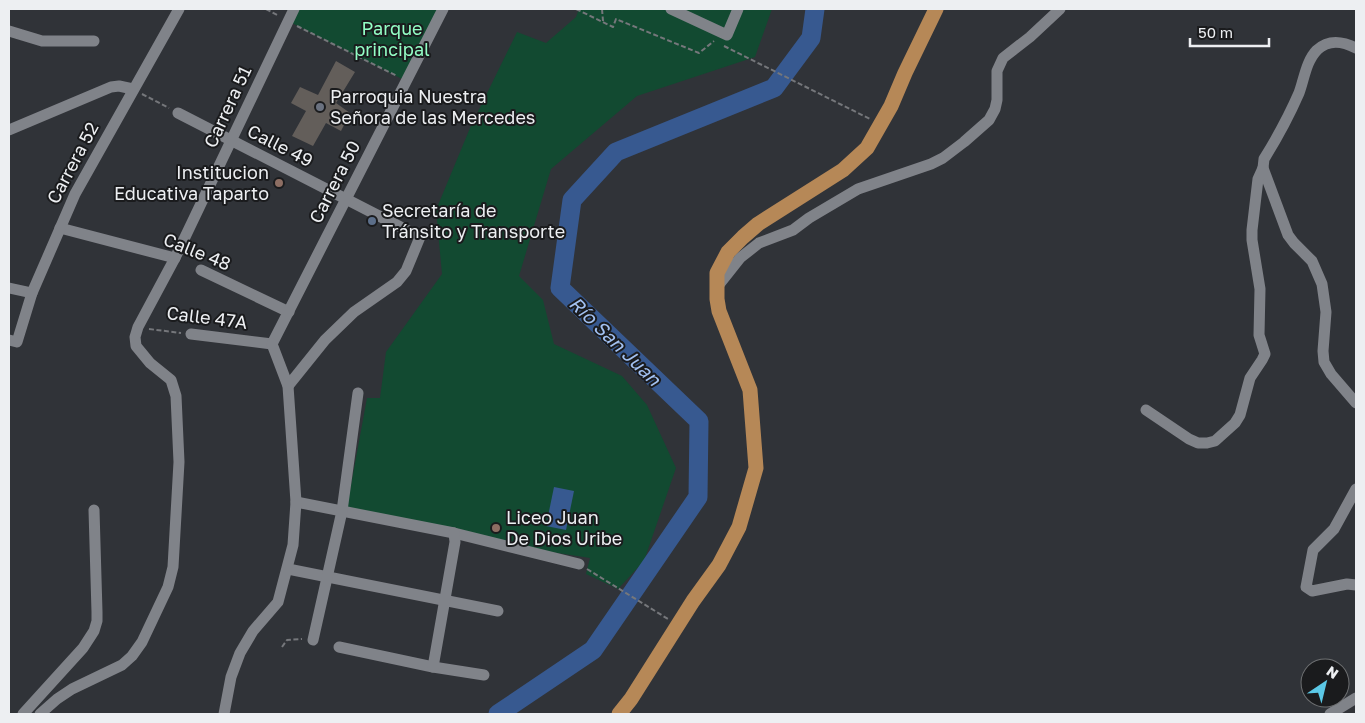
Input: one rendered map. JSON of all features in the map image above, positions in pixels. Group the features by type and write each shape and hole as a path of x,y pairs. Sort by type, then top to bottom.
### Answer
{"main road":[{"path":"619,714 631,699 693,601 719,565 739,527 756,468 750,390 719,311 716,299 717,273 728,252 758,224 843,170 867,148 891,106 936,9"}],"street":[{"name":"Carrera 52","path":"13,341 75,194 179,9"},
{"name":"Carrera 51","path":"138,327 175,258 294,9"},
{"name":"Carrera 50","path":"272,344 443,9"},
{"path":"671,9 727,35 738,9"},
{"path":"717,287 740,258 759,244 793,230 809,218 858,189 931,164 964,142 989,120 995,109 997,100 997,72 1003,58 1030,37 1060,9"},
{"path":"9,31 42,41 94,41"},
{"path":"1146,410 1198,443 1215,441 1240,416 1250,378 1264,354 1259,334 1260,289 1252,235 1258,179 1264,159 1292,109 1314,53 1322,46 1333,42 1344,42 1356,48"},
{"path":"9,130 111,88 118,86 133,89"},
{"name":"Calle 49","path":"178,113 420,237 406,271 397,282 354,312 325,340 288,386"},
{"path":"1262,168 1288,235 1312,261 1322,284 1326,312 1324,362 1331,374 1356,403"},
{"name":"Calle 48","path":"60,228 175,258"},
{"name":"Calle 48","path":"201,270 289,312"},
{"path":"9,288 32,293"},
{"path":"40,714 72,689 122,665 142,642 168,588 173,567 179,462 176,396 170,380 150,363 136,346 135,337 138,327"},
{"name":"Calle 47A","path":"191,334 272,344"},
{"path":"224,714 231,677 240,654 253,632 278,602 293,546 296,502 288,386 272,344"},
{"path":"313,640 342,511 358,393"},
{"path":"1356,489 1334,528 1313,550 1306,587 1312,591 1347,584 1356,585"},
{"path":"296,502 454,534 578,564"},
{"path":"23,714 83,648 94,631 97,612 94,510"},
{"path":"433,667 455,542 454,534"},
{"path":"288,569 498,611"},
{"path":"339,647 433,667 484,675"},
{"path":"1330,714 1356,698"}],"path":[{"path":"266,9 406,81"},
{"path":"576,9 614,27 616,19 699,52 714,41"},
{"path":"602,9 604,22"},
{"path":"748,58 881,124"},
{"path":"133,89 178,113"},
{"name":"Calle 47A","path":"138,327 191,334"},
{"path":"597,575 664,616"}],"green space":[{"name":"Parque principal","path":"294,9 443,9 406,81 288,21"},
{"path":"579,9 772,9 755,57 637,96 551,169 519,276 543,300 554,344 622,376 647,405 676,468 644,561 618,589 586,574 590,558 545,551 347,507 367,398 380,398 386,352 442,274 436,210 470,128 517,32 546,43 576,17"}],"water":[{"path":"554,487 574,491 566,530 546,526"}],"building":[{"name":"Parroquia Nuestra Señora de las Mercedes","path":"336,61 355,72 336,103 350,113 341,131 326,123 313,146 292,136 306,111 291,103 300,87 318,95"}],"waterway":[{"name":"Río San Juan","path":"498,714 593,650 698,497 699,421 560,288 572,200 616,152 774,88 811,38 815,9"}],"place":[{"name":"Parroquia Nuestra Señora de las Mercedes","path":"320,107"},
{"name":"Institucion Educativa Taparto","path":"279,183"},
{"name":"Secretaría de Tránsito y Transporte","path":"372,221"},
{"name":"Liceo Juan De Dios Uribe","path":"496,528"}]}
